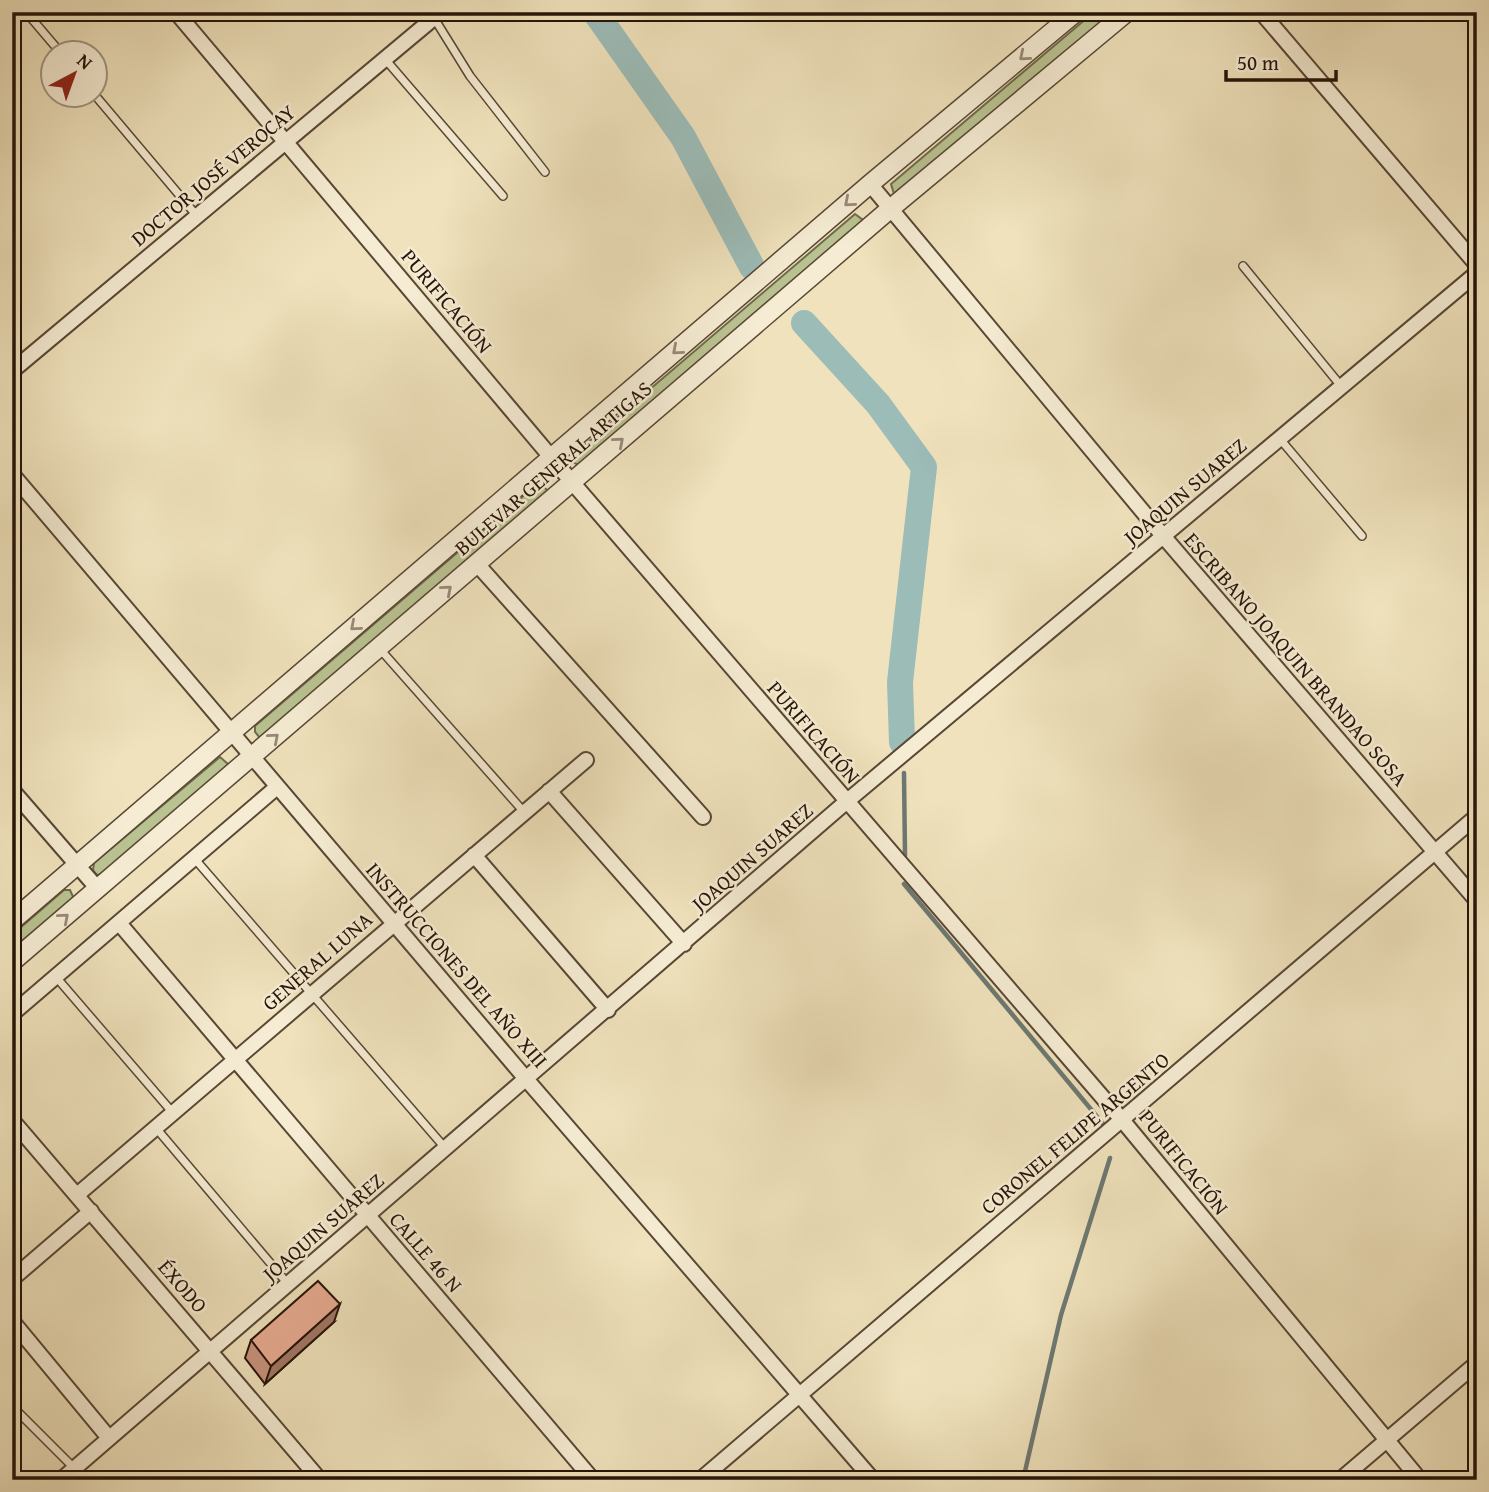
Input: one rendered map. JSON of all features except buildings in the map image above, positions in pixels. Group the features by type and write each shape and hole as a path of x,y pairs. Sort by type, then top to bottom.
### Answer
{"street":[{"name":"PURIFICACIÓN","path":"176,12 572,482 1123,1121 1420,1480"},
{"name":"BULEVAR GENERAL ARTIGAS","path":"12,920 870,184 1076,12"},
{"name":"BULEVAR GENERAL ARTIGAS","path":"12,962 890,209 1126,12"},
{"path":"1261,12 1477,265"},
{"name":"DOCTOR JOSÉ VEROCAY","path":"12,371 437,15"},
{"name":"ESCRIBANO JOAQUIN BRANDAO SOSA","path":"870,184 1164,537 1477,901"},
{"name":"JOAQUIN SUAREZ","path":"61,1480 846,802 1477,273"},
{"name":"INSTRUCCIONES DEL AÑO XIII","path":"12,474 527,1080 801,1393 873,1480"},
{"path":"477,564 703,817"},
{"name":"GENERAL LUNA","path":"77,1195 586,760"},
{"path":"12,1014 277,787"},
{"path":"12,790 98,889"},
{"path":"549,791 684,944"},
{"name":"CORONEL FELIPE ARGENTO","path":"700,1480 1477,816"},
{"path":"474,855 608,1010"},
{"name":"CALLE 46 N","path":"119,923 593,1480"},
{"name":"ÉXODO","path":"12,1120 320,1480"},
{"path":"12,1279 91,1211"},
{"path":"12,1321 109,1438"},
{"path":"1340,1480 1477,1363"}],"lane":[{"path":"26,12 48,38"},
{"path":"437,15 470,76 545,172"},
{"path":"385,59 503,196"},
{"path":"106,108 197,216"},
{"path":"1242,266 1342,387"},
{"path":"1279,439 1362,536"},
{"path":"379,648 524,812"},
{"path":"194,858 446,1149"},
{"path":"56,976 173,1113"},
{"path":"156,1127 288,1284"},
{"path":"12,1406 74,1468"}],"green space":[{"path":"1094,12 1114,12 898,195 894,194 891,184"},
{"path":"855,214 863,220 862,225 581,466 572,462 573,455"},
{"path":"542,485 547,490 545,497 260,738 255,732 255,726 535,486"},
{"path":"220,757 228,764 226,769 102,874 97,875 93,870 94,863"},
{"path":"64,890 70,890 74,899 12,952 12,935"}],"waterway":[{"path":"595,12 683,137 752,267"},
{"path":"804,323 878,404 924,467 900,682 902,742"},
{"path":"904,773 905,856"},
{"path":"904,884 1104,1125"},
{"path":"1023,1480 1061,1315 1110,1158"}]}
